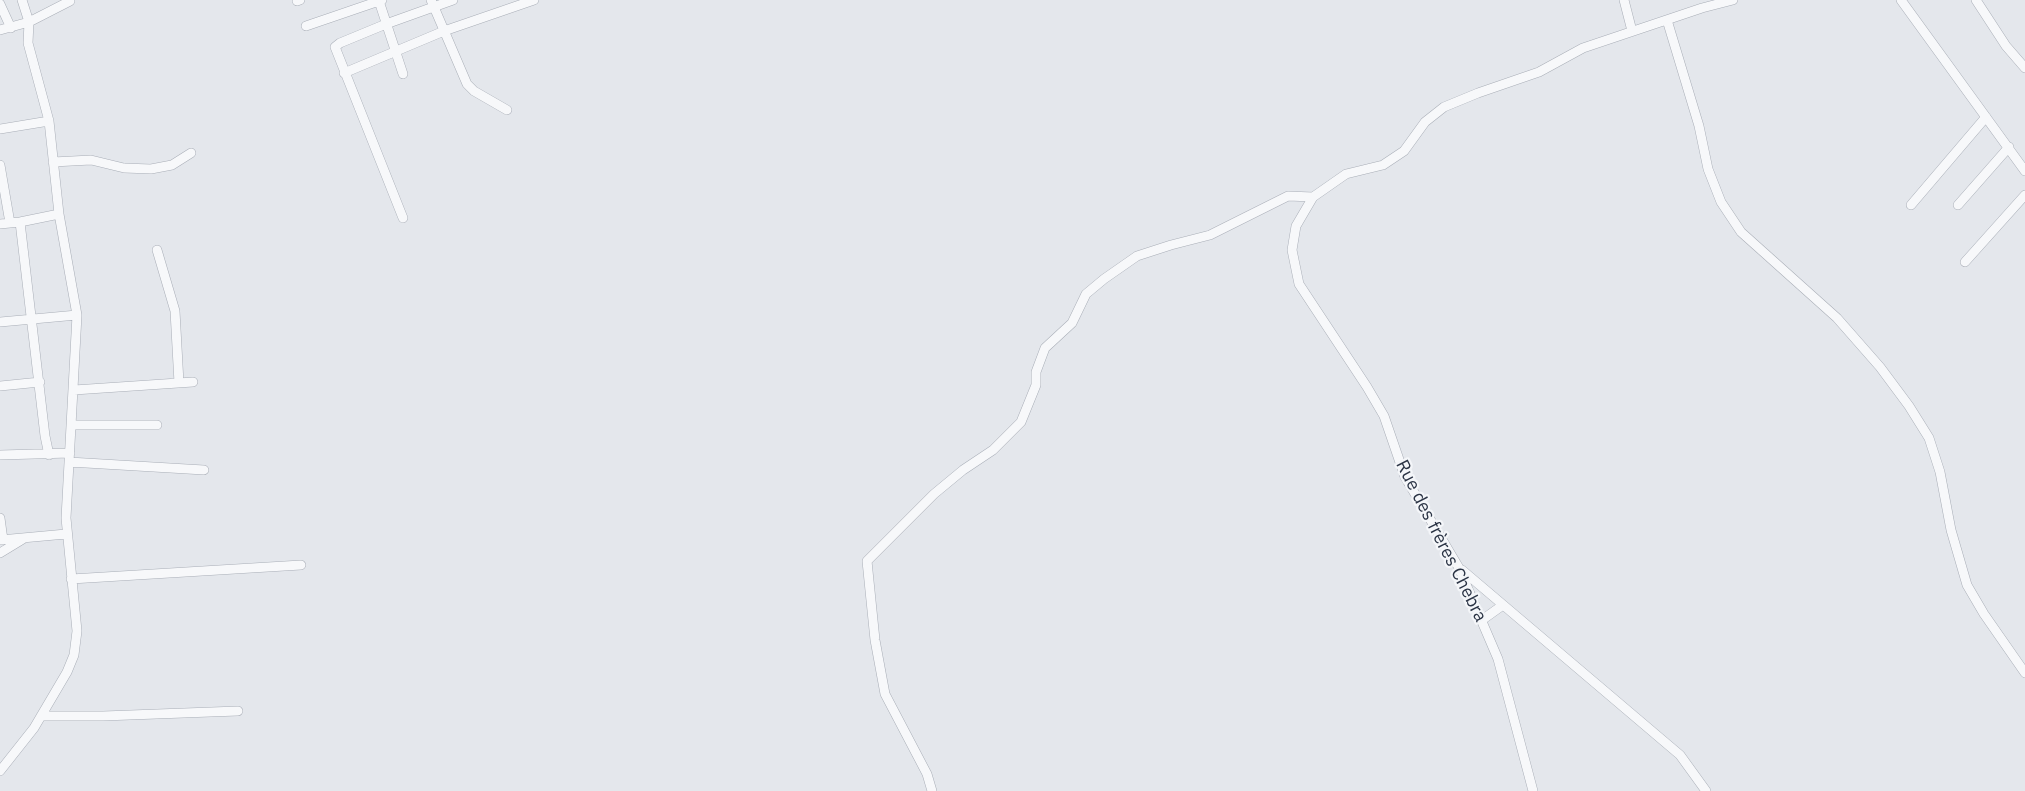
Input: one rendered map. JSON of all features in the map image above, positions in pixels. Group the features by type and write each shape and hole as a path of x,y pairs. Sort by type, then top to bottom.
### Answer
{"street":[{"path":"0,771 34,728 67,672 74,655 78,631 66,534 77,315 59,214 49,120 28,43 29,22 22,0"},
{"path":"403,218 344,73 335,46 432,4 453,0"},
{"path":"344,73 444,31 534,0"},
{"path":"1624,0 1632,31"},
{"path":"932,791 927,774 884,694 875,640 867,561 934,494 963,470 993,450 1021,422 1036,385 1036,372 1045,348 1072,323 1086,294 1137,256 1210,235 1288,196 1313,197 1346,174 1383,165 1404,151 1425,122 1444,107 1478,92 1539,72 1583,48 1733,0"},
{"path":"1901,0 2025,171"},
{"path":"1976,0 2006,46 2025,68"},
{"path":"0,30 29,22 70,1"},
{"path":"306,26 336,14 380,1 403,74"},
{"path":"0,4 11,28"},
{"path":"432,4 467,84 474,91 507,110"},
{"path":"1667,20 1699,126 1708,169 1721,202 1741,232 1837,318 1880,367 1909,406 1929,438 1932,447 1940,472 1951,530 1967,585 1984,614 2025,673"},
{"path":"1912,206 1986,117"},
{"path":"0,129 49,120"},
{"path":"1958,205 2009,147"},
{"path":"53,162 91,160 124,168 152,169 172,165 190,153"},
{"path":"0,165 10,223"},
{"path":"1965,262 2025,195"},
{"name":"Rue des frères Chebra","path":"1313,197 1296,226 1292,250 1299,284 1384,416 1405,478 1459,568 1498,659 1533,791"},
{"path":"0,224 59,214"},
{"path":"20,222 40,382 44,436 49,455"},
{"path":"157,250 175,311 179,383"},
{"path":"0,322 31,321 77,315"},
{"path":"0,386 40,382"},
{"path":"74,390 193,382"},
{"path":"72,425 157,425"},
{"path":"0,456 49,455 204,470"},
{"path":"0,518 2,540 66,534"},
{"path":"0,553 26,538"},
{"path":"71,579 301,565"},
{"path":"1459,568 1680,755 1706,791"},
{"path":"1482,620 1503,605"},
{"path":"41,716 103,716 238,711"}]}
